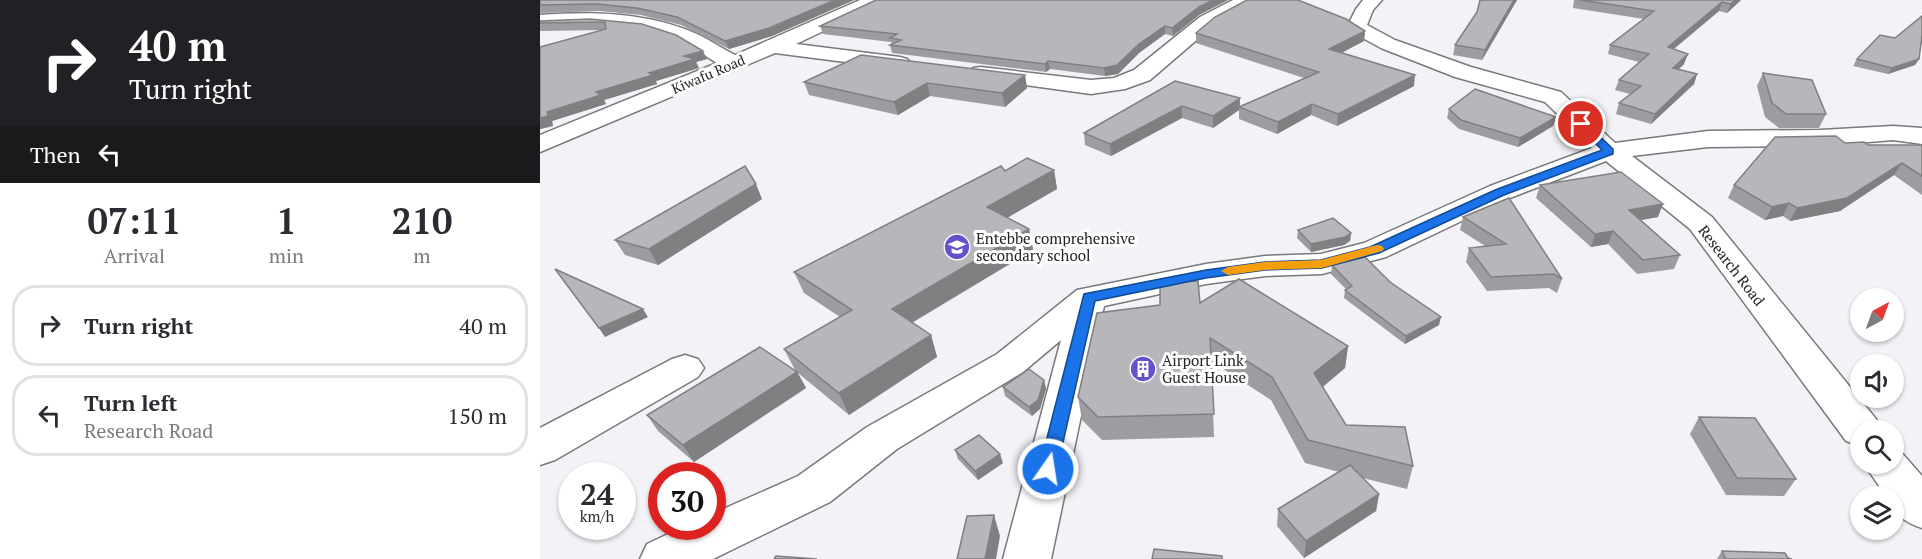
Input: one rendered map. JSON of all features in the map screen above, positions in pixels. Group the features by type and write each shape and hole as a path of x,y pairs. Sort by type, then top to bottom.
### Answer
{"street":[{"path":"598,0 607,18"},
{"name":"Kiwafu Road","path":"543,137 773,47 875,0"},
{"path":"961,71 1091,87 1117,84 1142,75 1208,21 1246,0"},
{"name":"Research Road","path":"1373,0 1365,9 1357,27 1388,44 1463,72 1553,97 1609,151 1701,223 1853,420"},
{"path":"540,21 607,18 676,33 734,63"},
{"path":"773,47 914,65"},
{"path":"664,559 814,489 882,438 1010,363 1089,298 1206,274 1265,266 1322,264 1364,253 1500,192 1609,151 1708,139 1820,138 1893,133 1922,136"},
{"path":"1027,559 1089,298"},
{"path":"540,448 685,368"},
{"path":"1894,474 1922,510"}],"building":[{"path":"540,0 835,0 769,28 725,41 677,17 637,8 597,4 540,5"},
{"path":"876,0 1213,0 1199,7 1172,28 1165,26 1139,44 1117,65 1104,68 1048,61 1045,64 890,45 901,40 890,38 897,34 820,26"},
{"path":"1247,0 1298,0 1346,19 1365,31 1329,49 1415,75 1338,114 1312,104 1278,122 1239,107 1319,72 1196,33 1215,17"},
{"path":"1480,0 1514,0 1485,50 1455,45 1477,12"},
{"path":"1580,0 1735,0 1731,4 1722,2 1668,47 1688,54 1673,68 1697,74 1655,114 1619,103 1641,86 1619,80 1649,54 1610,45 1654,11"},
{"path":"1922,16 1919,59 1892,68 1857,59 1880,35 1895,38"},
{"path":"590,19 642,24 676,35 703,51 684,56 695,59 649,73 653,75 596,92 601,95 547,112 548,116 540,118 540,47 606,29 605,22 540,23 540,21"},
{"path":"861,55 1025,75 1002,93 927,83 894,102 804,82"},
{"path":"1763,73 1812,80 1826,114 1786,114 1772,103"},
{"path":"1175,81 1240,98 1213,116 1182,106 1110,144 1084,133"},
{"path":"1475,89 1556,117 1520,138 1461,120 1449,109"},
{"path":"1836,136 1845,143 1922,145 1922,176 1902,163 1847,198 1797,208 1789,203 1772,207 1734,185 1775,137"},
{"path":"1027,158 1054,170 987,207 1029,229 892,309 931,335 839,393 784,349 852,310 794,272 1001,166 1005,171"},
{"path":"745,166 756,184 649,249 615,240"},
{"path":"1621,172 1663,204 1629,210 1680,255 1643,260 1613,231 1595,234 1540,185"},
{"path":"1509,198 1562,279 1554,274 1491,277 1469,248 1506,244 1463,217"},
{"path":"1333,218 1351,233 1345,237 1311,244 1298,230"},
{"path":"1365,257 1390,282 1441,317 1406,336 1345,290 1352,286 1332,265"},
{"path":"555,269 643,309 599,328"},
{"path":"1239,279 1348,346 1314,373 1346,425 1405,427 1413,466 1308,440 1272,377 1210,338 1214,414 1098,417 1078,397 1097,313 1160,305 1160,283 1198,281 1200,303"},
{"path":"760,347 797,372 683,445 647,415"},
{"path":"1029,369 1044,380 1038,400 1029,407 1003,387"},
{"path":"1699,417 1755,418 1796,479 1737,478"},
{"path":"979,435 1000,454 975,471 955,450"},
{"path":"1350,465 1379,494 1306,541 1278,509"},
{"path":"994,515 985,559 957,559 967,516"},
{"path":"1154,549 1222,556 1222,559 1152,559"},
{"path":"1722,551 1785,553 1788,558 1792,559 1726,559"},
{"path":"776,556 817,559 774,559"}],"slow traffic":[{"path":"1228,271 1265,266 1322,264 1377,249"}],"place":[{"name":"Entebbe comprehensive secondary school","path":"957,247"},
{"name":"Airport Link Guest House","path":"1143,369"}],"route":[{"path":"1048,469 1089,298 1206,274 1265,266 1322,264 1375,250 1500,192 1609,151 1581,124"}]}
